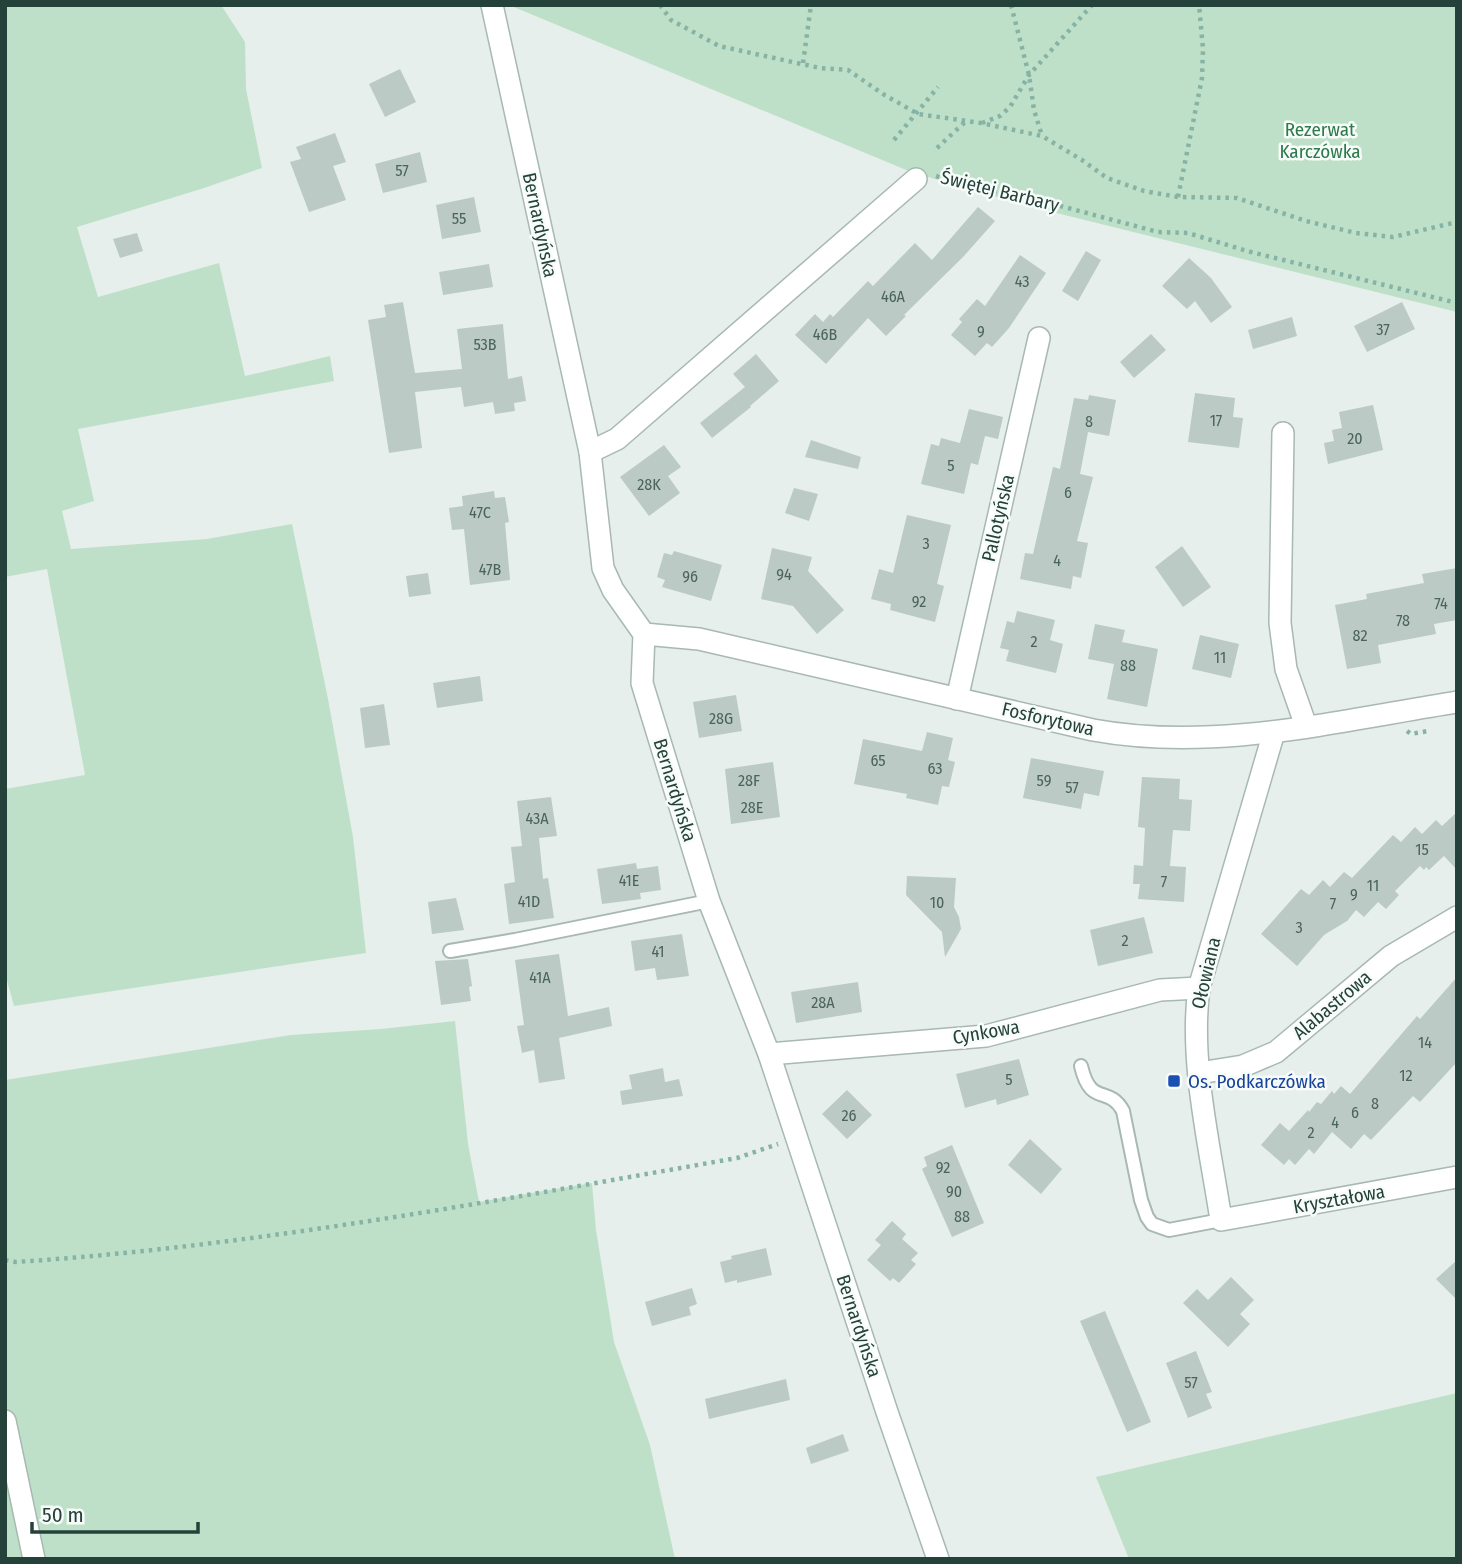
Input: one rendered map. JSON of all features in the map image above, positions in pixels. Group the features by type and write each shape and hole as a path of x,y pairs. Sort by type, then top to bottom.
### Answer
{"street":[{"name":"Bernardyńska","path":"492,5 590,452 603,568 613,590 644,634 642,683 709,901 769,1054 938,1559"},
{"name":"Świętej Barbary","path":"590,452 617,439 916,179"},
{"name":"Pallotyńska","path":"957,699 1039,338"},
{"path":"1283,433 1280,623 1286,668 1306,726"},
{"name":"Fosforytowa","path":"644,634 699,639 1123,735 1211,737 1274,732 1457,702"},
{"name":"Ołowiana","path":"1221,1220 1199,1073 1195,1028 1199,988 1274,732"},
{"name":"Alabastrowa","path":"1199,1073 1243,1066 1276,1052 1391,956 1457,917"},
{"name":"Cynkowa","path":"769,1054 986,1036 1160,990 1199,988"},
{"name":"Kryształowa","path":"1221,1220 1457,1177"},
{"path":"5,1421 34,1559"}],"lane":[{"path":"450,951 709,901"},
{"path":"1082,1066 1085,1082 1090,1090 1109,1097 1118,1103 1123,1111 1141,1200 1152,1224 1170,1230 1221,1220"}],"path":[{"path":"660,5 671,20 719,46 820,68 848,70 918,114 981,123 1042,136 1107,178 1144,191 1178,197 1237,198 1306,221 1356,233 1393,237 1457,222"},
{"path":"803,63 811,5"},
{"path":"1011,5 1042,136"},
{"path":"981,123 1000,116 1010,107 1029,75 1092,5"},
{"path":"1178,197 1202,78 1203,49 1199,5"},
{"path":"894,140 938,87"},
{"path":"937,148 965,121"},
{"name":"Świętej Barbary","path":"916,179 928,173 975,188 1038,200 1158,232 1188,233 1247,251 1457,303"},
{"path":"5,1260 16,1262 97,1257 317,1229 737,1158 796,1136"}],"green space":[{"path":"5,5 221,5 245,42 246,89 262,168 77,227 98,297 219,263 245,376 330,356 334,381 78,429 94,501 62,511 71,549 207,539 292,524 353,837 366,953 14,1006 5,973 5,789 85,775 47,569 5,577"},
{"name":"Rezerwat Karczówka","path":"509,5 1457,5 1457,312 1024,205 911,172"},
{"path":"455,1021 468,1144 479,1202 592,1183 596,1230 614,1342 650,1445 675,1559 5,1559 5,1080 291,1035"},
{"path":"1457,1393 1457,1559 1129,1559 1096,1477"}],"building":[{"path":"400,69 416,102 385,117 369,84"},
{"path":"335,133 346,162 333,166 346,200 309,212 290,162 301,159 296,147"},
{"path":"420,152 427,182 383,193 375,164"},
{"path":"474,197 481,232 442,239 436,205"},
{"path":"978,207 995,221 886,336 868,318 826,364 795,335 815,314 823,322 830,314 833,317 868,281 873,286 915,243 932,260"},
{"path":"137,233 143,251 120,258 113,239"},
{"path":"1086,251 1101,260 1078,301 1062,291"},
{"path":"1020,255 1046,273 1009,328 992,347 987,343 975,356 951,335 962,322 959,319 977,299 985,306"},
{"path":"1189,258 1211,278 1232,307 1211,323 1195,301 1187,309 1162,286"},
{"path":"489,264 493,287 443,295 439,272"},
{"path":"403,302 415,373 462,369 457,329 503,324 508,379 522,376 526,401 514,403 515,411 495,414 493,402 464,407 461,387 415,392 422,448 389,453 368,320 386,317 384,305"},
{"path":"1402,302 1415,329 1367,352 1354,326"},
{"path":"1292,317 1297,336 1253,349 1248,330"},
{"path":"1151,334 1166,350 1134,378 1120,362"},
{"path":"756,354 779,381 712,438 700,423 745,387 733,374"},
{"path":"1195,393 1235,398 1233,417 1243,418 1239,448 1188,442"},
{"path":"1089,395 1116,400 1109,436 1088,432 1080,474 1093,477 1077,541 1088,543 1081,578 1073,576 1071,589 1020,579 1025,553 1033,554 1053,467 1060,469 1074,398 1088,400"},
{"path":"1373,405 1383,450 1328,464 1324,443 1334,441 1332,430 1342,428 1339,412"},
{"path":"969,409 1003,417 998,439 985,436 978,465 971,463 964,494 921,484 931,444 939,446 941,438 960,443"},
{"path":"811,440 861,457 858,469 805,457"},
{"path":"664,445 681,467 668,476 680,493 649,516 620,477"},
{"path":"794,488 818,494 809,521 785,513"},
{"path":"494,491 495,498 505,497 509,522 505,523 510,580 470,585 464,529 452,530 449,508 463,506 462,496"},
{"path":"907,515 951,525 937,584 944,586 935,622 890,610 891,604 871,599 879,569 893,573"},
{"path":"1182,546 1211,587 1183,607 1155,567"},
{"path":"772,548 812,557 808,571 844,610 817,634 793,606 761,599"},
{"path":"674,551 722,565 711,601 662,587 665,580 657,577 664,553 672,555"},
{"path":"1457,568 1457,620 1434,624 1436,634 1378,645 1381,663 1347,669 1335,605 1367,599 1366,594 1424,583 1422,574"},
{"path":"428,573 431,594 409,597 406,576"},
{"path":"1017,611 1055,620 1050,640 1063,644 1056,673 1006,661 1009,650 1000,648 1007,621 1014,623"},
{"path":"1095,624 1125,630 1122,642 1158,649 1147,707 1107,699 1114,664 1088,659"},
{"path":"1200,635 1239,644 1231,678 1192,669"},
{"path":"480,676 483,701 437,708 433,683"},
{"path":"736,695 742,731 699,738 693,702"},
{"path":"384,704 390,745 365,748 360,708"},
{"path":"927,732 953,738 948,760 955,762 949,787 942,786 938,805 906,798 907,794 854,784 863,739 922,751"},
{"path":"1031,758 1104,771 1099,796 1084,793 1081,809 1023,798"},
{"path":"773,762 780,817 731,824 725,769"},
{"path":"1142,777 1180,779 1179,799 1192,800 1190,831 1173,830 1170,866 1186,867 1184,902 1138,899 1140,884 1133,884 1134,865 1143,866 1145,828 1138,827"},
{"path":"551,797 557,836 539,838 543,879 548,878 554,918 509,924 504,884 515,882 511,847 522,846 517,801"},
{"path":"1457,812 1457,870 1444,856 1429,870 1420,866 1395,891 1399,895 1386,909 1378,902 1364,917 1356,910 1347,921 1324,935 1297,966 1261,934 1301,889 1309,895 1323,880 1330,887 1344,872 1352,878 1393,835 1401,842 1415,827 1422,834 1436,820 1442,826"},
{"path":"636,863 637,869 658,866 661,890 640,893 641,899 602,904 597,869"},
{"path":"907,876 956,878 954,907 961,929 945,957 942,932 906,895"},
{"path":"456,898 464,930 432,934 428,902"},
{"path":"1144,917 1153,953 1098,966 1090,930"},
{"path":"682,934 689,976 657,980 655,968 635,971 631,941"},
{"path":"559,954 568,1016 609,1007 612,1026 559,1038 565,1079 539,1083 534,1050 522,1053 517,1026 524,1025 515,960"},
{"path":"468,959 471,1001 441,1005 435,961"},
{"path":"1457,977 1457,1062 1420,1102 1413,1096 1371,1140 1364,1134 1351,1149 1332,1132 1314,1154 1309,1149 1295,1165 1289,1159 1284,1165 1261,1145 1280,1123 1289,1131 1308,1110 1309,1112 1317,1102 1321,1104 1332,1091 1334,1094 1341,1086 1350,1094 1417,1016 1420,1019"},
{"path":"858,982 862,1012 796,1023 791,992"},
{"path":"1019,1059 1029,1095 997,1105 996,1099 965,1108 956,1074"},
{"path":"663,1068 665,1082 679,1079 683,1096 622,1105 620,1091 632,1089 629,1075"},
{"path":"847,1090 872,1115 847,1139 822,1114"},
{"path":"1030,1139 1062,1169 1041,1194 1008,1165"},
{"path":"952,1145 984,1223 952,1237 922,1169 927,1166 924,1157"},
{"path":"892,1221 906,1234 902,1239 918,1253 911,1260 916,1264 899,1283 893,1278 890,1281 867,1260 881,1245 875,1240"},
{"path":"766,1248 772,1275 725,1283 720,1262 732,1259 731,1256"},
{"path":"1457,1260 1457,1300 1436,1279"},
{"path":"1231,1277 1254,1300 1240,1314 1250,1324 1228,1347 1183,1303 1197,1289 1208,1300"},
{"path":"692,1288 697,1304 689,1307 691,1315 652,1326 645,1302"},
{"path":"1105,1311 1151,1422 1127,1432 1080,1321"},
{"path":"1196,1351 1212,1392 1206,1394 1212,1408 1188,1418 1166,1363"},
{"path":"786,1379 790,1400 709,1419 705,1399"},
{"path":"843,1434 849,1451 811,1464 806,1448"}],"place":[{"name":"Os. Podkarczówka","path":"1174,1081"}]}
